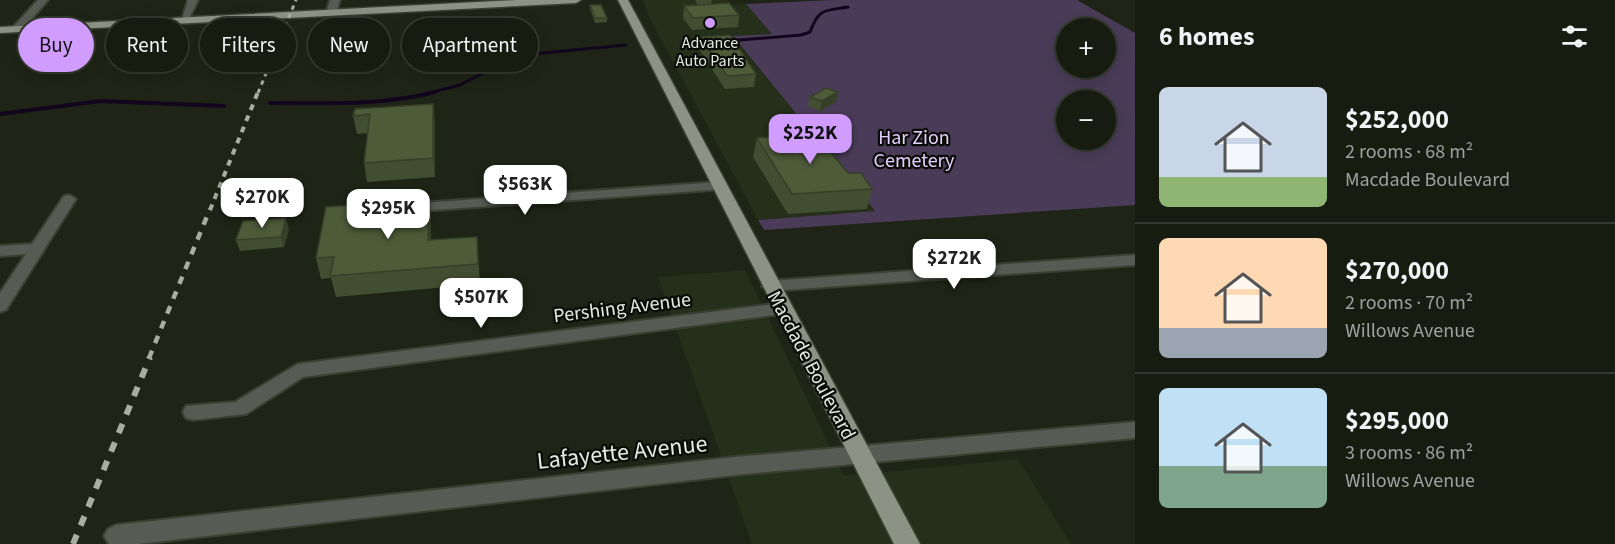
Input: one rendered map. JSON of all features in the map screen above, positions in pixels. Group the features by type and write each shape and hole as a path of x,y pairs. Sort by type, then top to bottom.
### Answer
{"main road":[{"path":"188,21 576,0"},
{"path":"623,0 719,186"},
{"path":"0,30 106,25"},
{"name":"Macdade Boulevard","path":"719,186 907,544"}],"street":[{"path":"17,29 43,0"},
{"path":"185,18 193,0"},
{"path":"331,13 335,0"},
{"path":"397,209 719,186"},
{"path":"0,306 69,199"},
{"path":"0,251 38,248"},
{"path":"770,286 1135,260"},
{"name":"Pershing Avenue","path":"193,412 239,409 298,371 782,309"},
{"name":"Lafayette Avenue","path":"116,536 860,454 1135,430"}],"shaded area":[{"path":"643,0 728,0 731,5 746,4 772,34 733,37 875,211 758,220 648,15"},
{"path":"745,270 844,476 1018,459 1071,544 752,544 658,277"}],"green space":[{"name":"Har Zion Cemetery","path":"833,0 1077,0 1109,18 1056,18 1056,78 1116,78 1116,22 1135,33 1135,205 764,230 758,220 875,211 733,36 772,34 746,4"}],"building":[{"path":"729,3 739,15 693,18 684,6"},
{"path":"590,5 601,5 607,18 595,18"},
{"path":"730,35 756,74 727,76 701,37"},
{"path":"826,88 838,92 822,101 810,97"},
{"path":"433,104 433,158 364,163 370,114 353,116 355,109"},
{"path":"816,134 848,173 861,173 872,189 792,194 757,138"},
{"path":"429,200 428,240 477,237 478,264 330,276 334,257 316,258 326,207"},
{"path":"286,218 281,237 236,240 243,221"}],"waterway":[{"path":"728,41 801,35 810,32 816,19 823,12 848,7"},
{"path":"694,42 705,42"},
{"path":"429,93 460,85 495,67 532,54 626,45"},
{"path":"270,103 374,102 435,92"},
{"path":"0,114 101,101 224,106"}],"railway":[{"path":"258,93 296,0"},
{"path":"210,210 258,92"},
{"path":"149,358 210,209"},
{"path":"73,544 150,357"}],"place":[{"name":"Advance Auto Parts","path":"710,23"}]}
